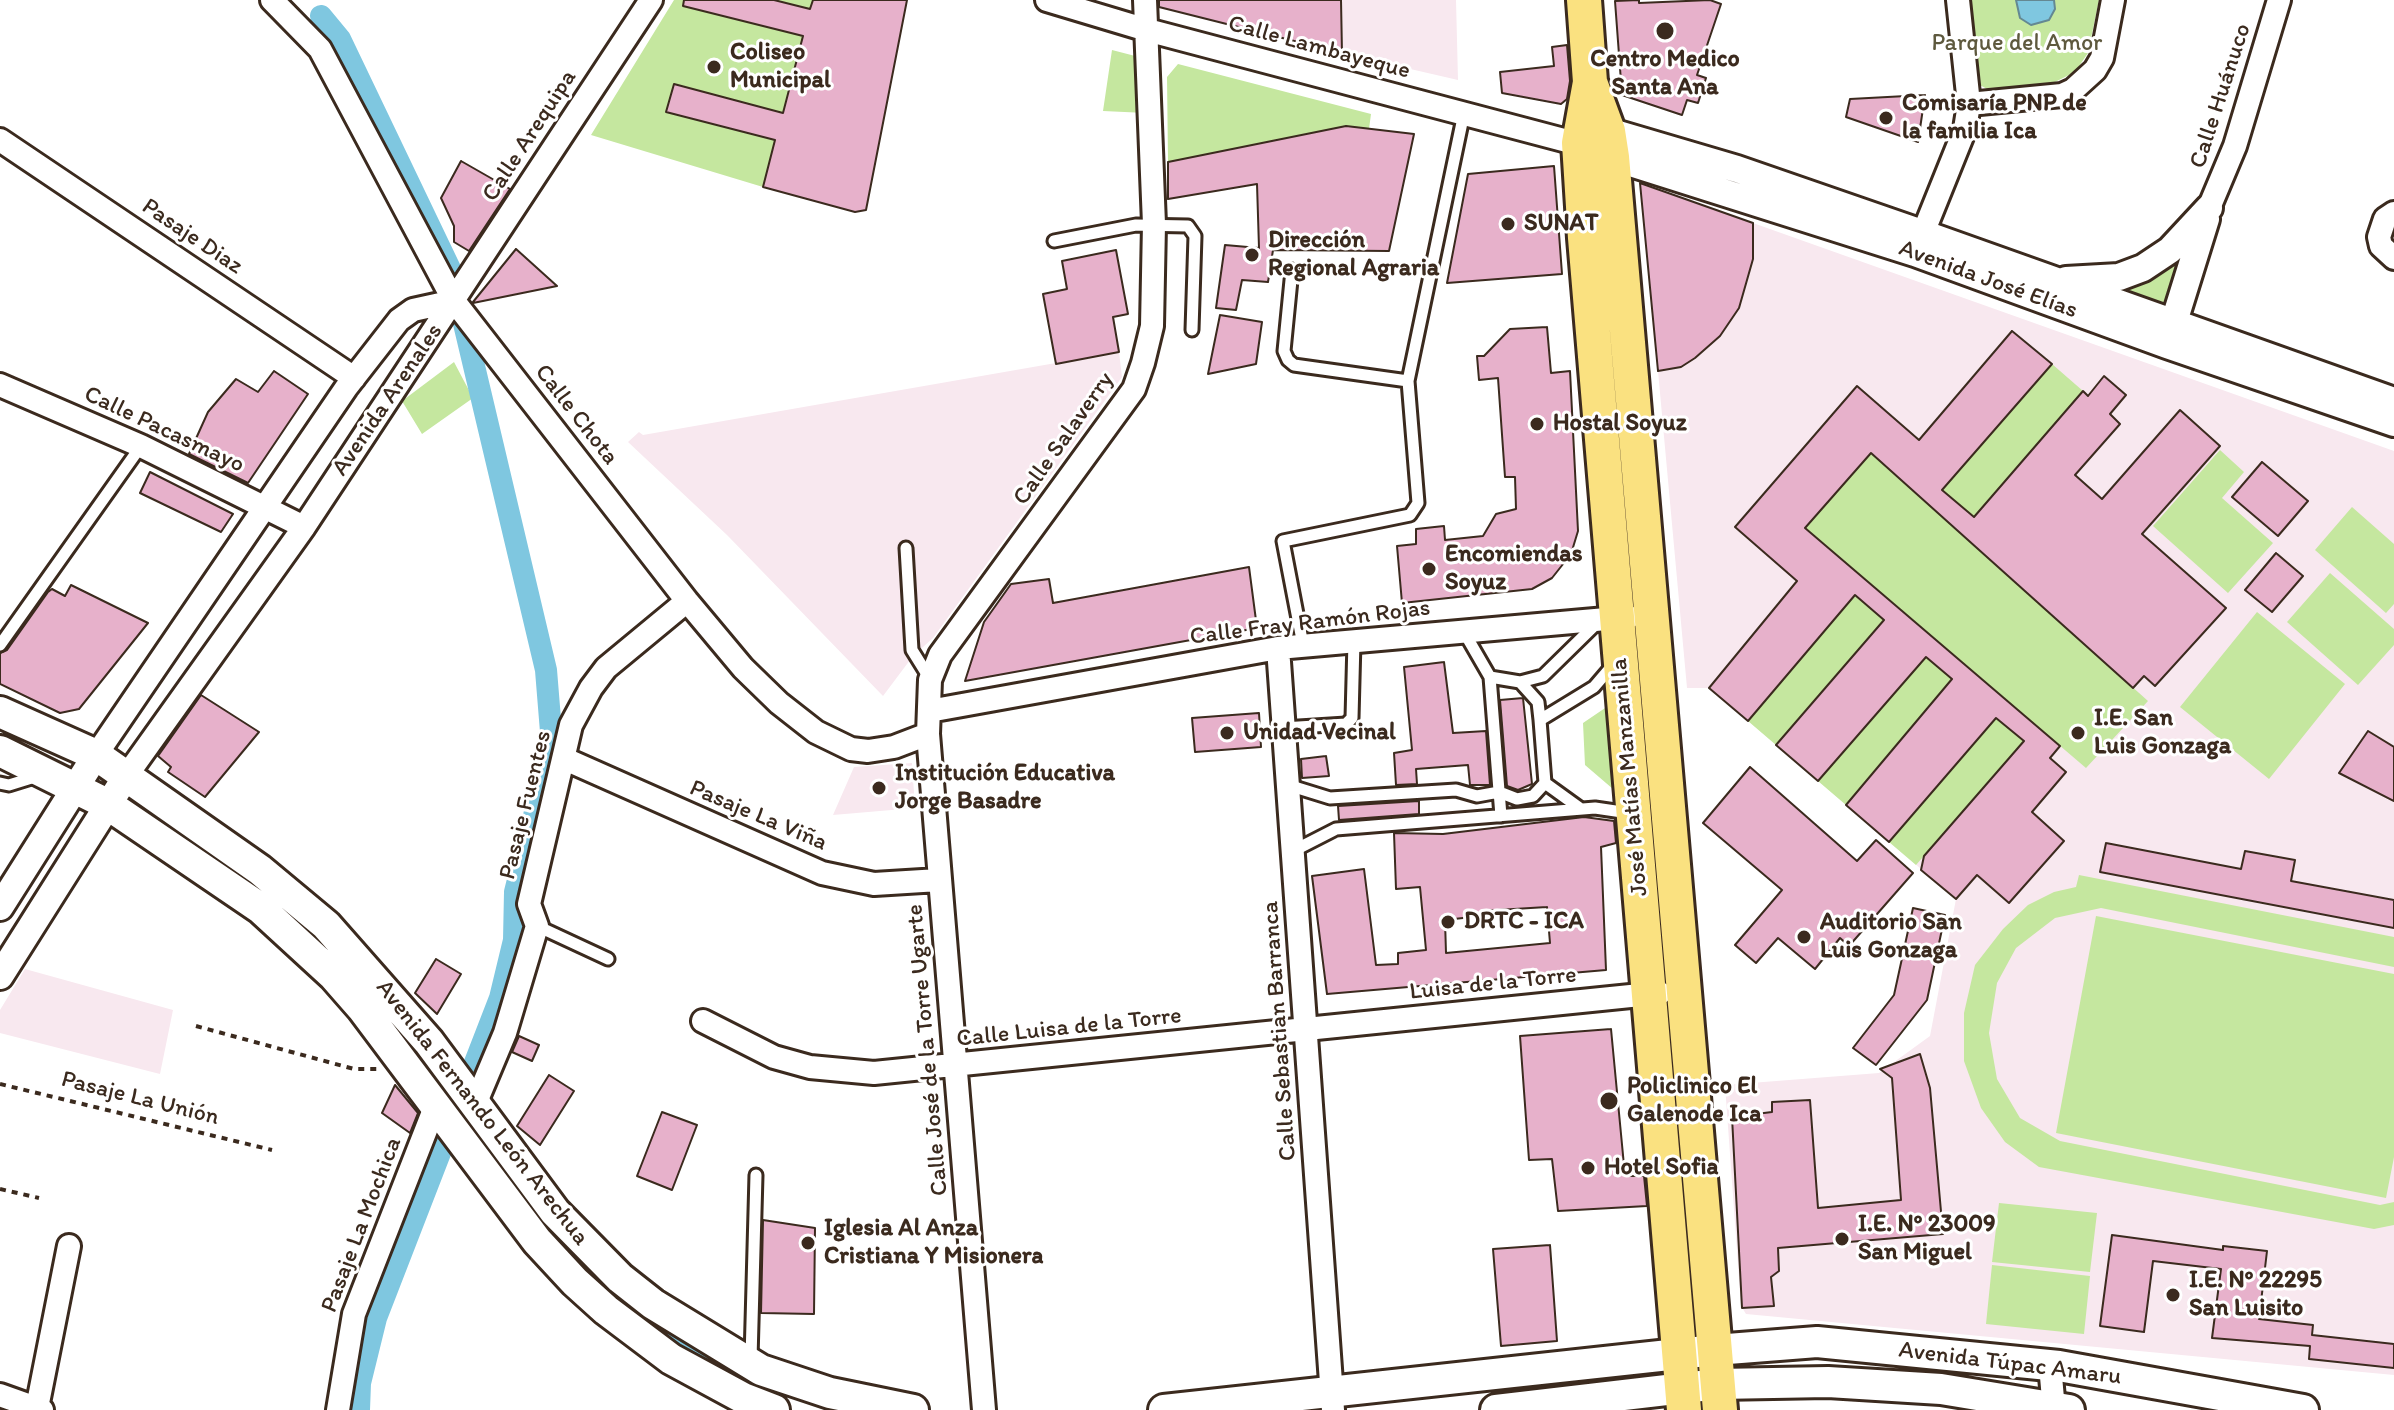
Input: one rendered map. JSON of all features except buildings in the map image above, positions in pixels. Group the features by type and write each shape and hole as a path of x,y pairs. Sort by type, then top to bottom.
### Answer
{"main road":[{"path":"1584,0 1590,82 1600,143"},
{"name":"José Matías Manzanilla","path":"1600,143 1654,615 1719,1397"},
{"name":"José Matías Manzanilla","path":"1600,143 1609,618 1620,656 1683,1399"},
{"path":"0,712 96,755"},
{"path":"0,751 75,786"},
{"name":"Avenida Fernando León Arechua","path":"96,755 260,870 326,925 400,1006 476,1102 555,1212 620,1278 689,1328 751,1365 830,1393 913,1410"},
{"name":"Avenida Fernando León Arechua","path":"75,786 224,881 293,937 334,976 409,1068 537,1241 606,1310 671,1359 743,1398 774,1410"},
{"name":"Avenida Túpac Amaru","path":"1715,1350 1817,1342 2050,1365 2303,1410"},
{"path":"1164,1410 1333,1402 1715,1350"},
{"name":"Avenida Túpac Amaru","path":"1719,1397 1828,1382 1941,1389 2059,1409"},
{"path":"1496,1410 1719,1397"}],"street":[{"name":"Calle Chota","path":"272,0 320,49 454,301 687,601 779,703 834,742 868,751 894,747 928,734"},
{"name":"Calle Arequipa","path":"454,301 651,0"},
{"name":"Calle Lambayeque","path":"1047,0 1147,30 1464,113 1600,143"},
{"name":"Calle Salaverry","path":"928,734 930,680 940,655 1134,389 1152,326 1154,224 1145,0"},
{"path":"1918,243 1965,129 1969,104 1958,0"},
{"path":"1969,104 2062,95 2073,90 2095,70 2102,58 2113,0"},
{"name":"Calle Huánuco","path":"2209,208 2251,100 2279,0"},
{"name":"Pasaje Diaz","path":"0,140 354,378"},
{"name":"Avenida José Elías","path":"1600,143 1918,243 2049,279 2170,334 2394,401"},
{"path":"2049,279 2105,278 2143,268 2170,250 2209,208"},
{"path":"2170,334 2209,208"},
{"path":"2394,213 2385,219 2379,237 2387,254 2394,258"},
{"name":"Avenida José Elías","path":"1918,243 2170,334 2394,423"},
{"name":"Avenida Arenales","path":"0,907 75,786 354,378 399,320 413,310 454,301"},
{"name":"Avenida Arenales","path":"0,976 107,804 304,527 454,301"},
{"name":"Calle Pacasmayo","path":"0,385 141,446 266,505 304,527"},
{"name":"Pasaje Fuentes","path":"476,1102 505,1033 537,926 529,904 571,725 606,668 687,601"},
{"name":"Calle Fray Ramón Rojas","path":"929,711 1278,648 1654,615"},
{"name":"Calle Sebastian Barranca","path":"1278,648 1333,1402"},
{"name":"Calle José de la Torre Ugarte","path":"928,734 984,1410"},
{"name":"Pasaje La Viña","path":"565,759 822,873 874,884 939,880"},
{"name":"Luisa de la Torre","path":"1305,1029 1685,990"},
{"name":"Calle Luisa de la Torre","path":"703,1021 774,1057 810,1067 874,1073 1305,1029"},
{"name":"Pasaje La Mochica","path":"338,1410 354,1314 435,1107"},
{"path":"0,1395 40,1409 69,1246"},
{"path":"2050,1365 2059,1409"}],"lane":[{"path":"1303,645 1282,543 1285,539 1414,512 1418,503 1408,381 1464,113"},
{"path":"1054,241 1154,224 1188,226 1193,230 1192,330"},
{"path":"1292,270 1284,351 1288,360 1294,365 1408,381"},
{"path":"0,645 141,446"},
{"path":"906,548 912,650 930,680"},
{"path":"1490,677 1520,682 1543,676 1609,618"},
{"path":"1464,631 1490,677 1501,816"},
{"path":"1283,728 1346,724 1352,718 1354,641"},
{"path":"1540,720 1594,687 1620,656"},
{"path":"1288,785 1330,798 1456,790 1477,796 1499,792 1517,799 1533,796 1545,783 1538,702 1520,682"},
{"path":"0,783 9,785 47,773"},
{"path":"1545,783 1581,809"},
{"path":"1293,851 1336,829 1581,809 1615,809 1633,814 1634,822"},
{"path":"537,926 608,959"},
{"path":"751,1365 756,1175"}],"path":[{"path":"196,1026 354,1069 409,1068"},
{"name":"Pasaje La Unión","path":"0,1084 272,1150"},
{"path":"0,1189 39,1198"}],"shaded area":[{"path":"1341,0 1456,0 1458,80 1341,53"},
{"name":"I.E. San Luis Gonzaga","path":"1753,223 2394,451 2394,1375 1746,1314 1741,1306 1725,1085 1879,1073 1930,1036 1956,899 1710,688 1687,688 1658,371 1681,367 1695,358 1720,336 1739,308 1753,259"},
{"path":"1119,352 1122,377 933,638 913,656 883,696 727,535 628,442 639,432 643,435"},
{"name":"Institución Educativa Jorge Basadre","path":"912,763 915,808 833,815 854,767"},
{"path":"25,969 173,1010 160,1074 0,1033 0,1010"}],"green space":[{"name":"Coliseo Municipal","path":"674,0 813,0 763,187 591,135"},
{"name":"Parque del Amor","path":"1965,0 2099,0 2088,53 2075,72 2053,83 1991,91 1974,82"},
{"path":"1112,50 1139,57 1146,113 1103,111"},
{"path":"1178,64 1371,114 1369,129 1346,126 1168,162 1167,77"},
{"path":"2182,258 2166,310 2119,292 2143,283"},
{"path":"454,362 473,398 422,434 402,401"},
{"path":"2052,364 2083,391 1974,517 1942,490"},
{"path":"2220,450 2244,472 2222,498 2273,543 2228,593 2153,526"},
{"path":"1871,453 2148,701 2086,768 1805,528"},
{"path":"2352,507 2394,544 2394,604 2386,613 2315,550"},
{"path":"2330,573 2394,629 2394,645 2358,685 2287,622"},
{"path":"1855,595 1884,620 1776,745 1748,721"},
{"path":"2257,612 2345,684 2269,779 2180,707"},
{"path":"1926,657 1952,679 1846,805 1818,781"},
{"path":"1611,704 1620,795 1585,765 1583,723"},
{"path":"1996,718 2024,741 1916,865 1889,842"},
{"path":"2079,875 2394,937 2394,967 2101,908 2055,918 2016,948 1997,983 1989,1033 1997,1079 2020,1118 2060,1141 2380,1205 2394,1202 2394,1225 2374,1229 2039,1167 2005,1142 1981,1108 1964,1061 1964,1013 1975,965 2003,929 2028,905 2054,892 2076,887"},
{"path":"2096,916 2394,974 2394,1157 2386,1198 2056,1133"},
{"path":"1999,1203 2097,1213 2090,1272 1992,1262"},
{"path":"1992,1265 2090,1276 2084,1334 1986,1324"}],"water":[{"path":"2016,0 2054,0 2055,9 2049,20 2031,25 2020,18"}],"waterway":[{"path":"321,16 340,39 452,273 546,670 552,744 515,892 514,940 500,998 376,1318 360,1383 359,1410"},
{"path":"634,1306 694,1349 751,1378"}],"place":[{"name":"Centro Medico Santa Ana","path":"1665,31"},
{"name":"Coliseo Municipal","path":"714,67"},
{"name":"Comisaría PNP de la familia Ica","path":"1886,118"},
{"name":"SUNAT","path":"1508,224"},
{"name":"Dirección Regional Agraria","path":"1252,255"},
{"name":"Hostal Soyuz","path":"1537,424"},
{"name":"Encomiendas Soyuz","path":"1429,569"},
{"name":"Unidad Vecinal","path":"1227,733"},
{"name":"I.E. San Luis Gonzaga","path":"2078,733"},
{"name":"Institución Educativa Jorge Basadre","path":"879,788"},
{"name":"DRTC - ICA","path":"1448,922"},
{"name":"Auditorio San Luis Gonzaga","path":"1804,937"},
{"name":"Policlinico El Galenode Ica","path":"1609,1101"},
{"name":"Hotel Sofia","path":"1588,1168"},
{"name":"I.E. Nº 23009 San Miguel","path":"1842,1239"},
{"name":"Iglesia Al Anza Cristiana Y Misionera","path":"808,1243"},
{"name":"I.E. Nº 22295 San Luisito","path":"2173,1295"}]}
